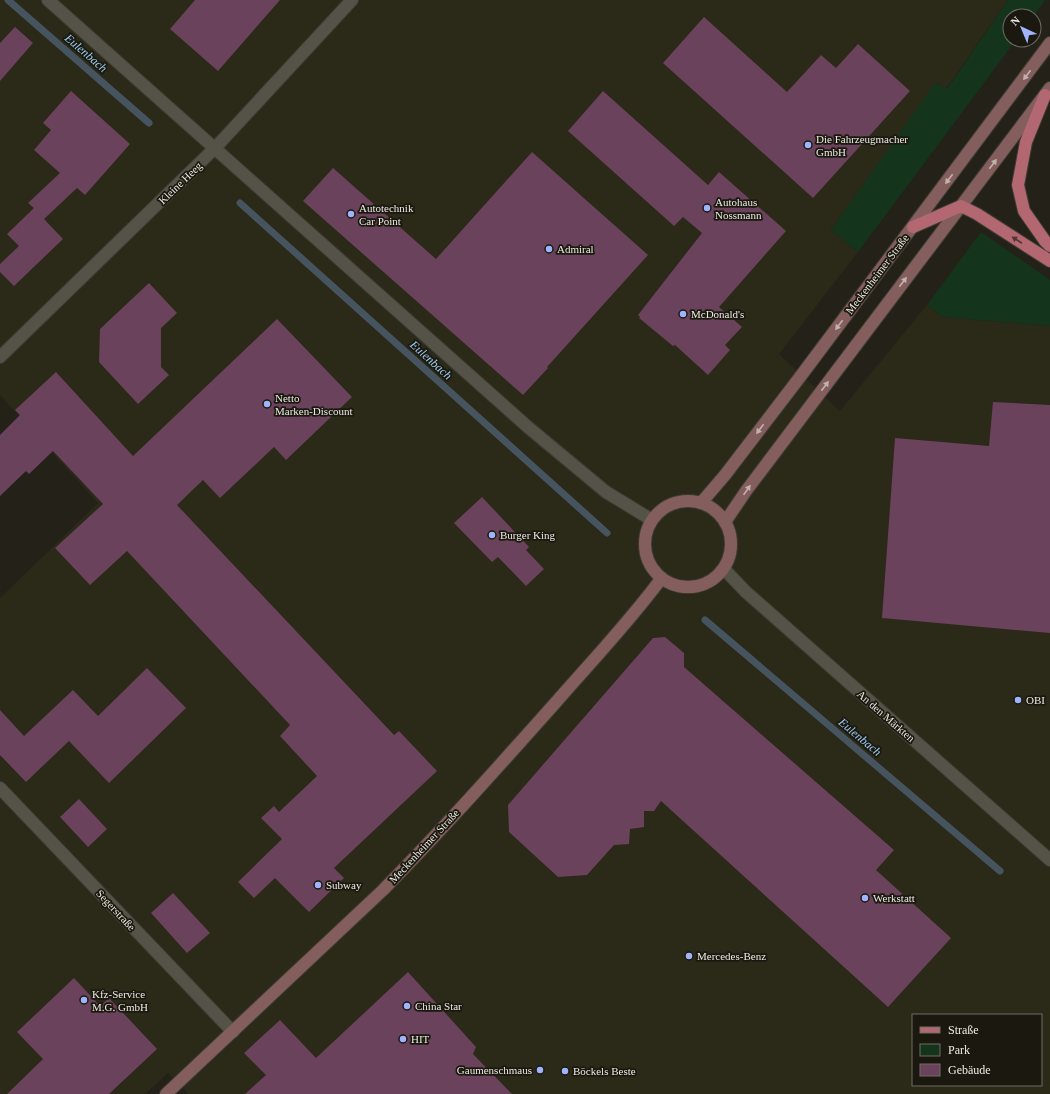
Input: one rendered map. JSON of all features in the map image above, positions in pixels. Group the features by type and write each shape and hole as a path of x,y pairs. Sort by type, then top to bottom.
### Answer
{"main road":[{"name":"Meckenheimer Straße","path":"701,503 725,475 1050,43"},
{"path":"726,522 746,490 1048,91"},
{"path":"1048,91 1026,142 1018,185 1024,211 1050,246"},
{"path":"913,227 961,206"},
{"path":"961,206 977,214 1050,261"},
{"path":"683,501 701,503 715,510 726,522 730,534 731,551 724,569 707,584 696,587 680,587 661,579 650,566 645,554 645,536 652,520 668,506 683,501"},
{"name":"Meckenheimer Straße","path":"166,1094 383,890 411,861 643,603 661,579"}],"street":[{"path":"48,0 529,428 606,492 652,520"},
{"name":"Kleine Heeg","path":"0,357 215,148 352,0"},
{"name":"An den Märkten","path":"724,569 746,592 1050,860"},
{"name":"Segerstraße","path":"0,788 233,1032"}],"shaded area":[{"path":"0,0 1008,0 946,89 936,83 831,230 858,252 779,354 840,411 927,305 943,317 1050,326 1050,1094 188,1094 168,1073 145,1094 0,1094 0,598 98,503 0,395"}],"green space":[{"path":"1008,0 1045,0 1040,8 1003,8"},
{"path":"1002,9 1002,48 1010,48 858,252 831,230 935,83 947,89"},
{"path":"981,232 1050,280 1050,326 943,317 927,305"}],"building":[{"path":"195,0 280,0 218,71 170,29"},
{"name":"Die Fahrzeugmacher GmbH","path":"704,17 787,92 821,55 836,68 858,44 910,91 813,198 663,63"},
{"path":"15,27 33,43 0,81 0,43"},
{"path":"71,91 130,144 85,195 77,188 44,219 63,239 14,286 0,272 0,264 19,246 7,234 34,208 28,203 60,173 34,150 51,130 43,123"},
{"name":"Autohaus Nossmann","path":"603,91 708,185 719,172 786,231 719,307 742,327 725,345 730,350 708,375 675,345 673,346 639,318 640,317 638,315 702,233 683,217 674,226 568,131"},
{"path":"532,152 648,255 523,395 303,201 333,168 436,259"},
{"path":"149,283 177,313 161,328 161,367 169,375 138,404 99,362 100,329"},
{"path":"277,319 352,397 286,460 274,447 220,498 203,480 177,505 394,735 399,731 437,771 334,868 344,878 309,912 275,878 254,898 238,882 282,839 261,818 274,806 279,812 317,776 280,736 290,725 127,551 90,585 55,548 103,504 53,451 29,474 26,471 0,496 0,435 20,415 15,410 56,372 133,456"},
{"path":"993,402 1050,405 1050,633 882,618 895,438 989,446"},
{"name":"Burger King","path":"482,497 529,547 526,550 544,569 526,586 498,557 492,562 454,523"},
{"path":"665,637 684,653 684,667 894,850 876,870 951,938 888,1007 661,801 654,811 644,811 644,827 630,829 629,844 614,845 587,875 558,877 509,832 508,805 653,638"},
{"path":"147,668 186,708 109,783 69,741 26,782 0,755 0,710 24,736 73,690 98,716"},
{"path":"79,799 107,829 88,847 60,817"},
{"path":"173,893 210,933 187,953 151,913"},
{"name":"HIT","path":"408,972 476,1047 473,1054 512,1094 245,1094 266,1075 244,1053 280,1020 316,1058"},
{"path":"74,978 100,1006 109,998 157,1049 109,1094 7,1094 43,1059 17,1032"}],"waterway":[{"name":"Eulenbach","path":"8,0 149,123"},
{"name":"Eulenbach","path":"240,203 607,533"},
{"name":"Eulenbach","path":"705,620 1000,871"}],"place":[{"name":"Die Fahrzeugmacher GmbH","path":"808,145"},
{"name":"Autohaus Nossmann","path":"707,208"},
{"name":"Autotechnik Car Point","path":"351,214"},
{"name":"Admiral","path":"549,249"},
{"name":"McDonald's","path":"683,314"},
{"name":"Netto Marken-Discount","path":"267,404"},
{"name":"Burger King","path":"492,535"},
{"name":"OBI","path":"1018,700"},
{"name":"Subway","path":"318,885"},
{"name":"Werkstatt","path":"865,898"},
{"name":"Mercedes-Benz","path":"689,956"},
{"name":"Kfz-Service M.G. GmbH","path":"84,1000"},
{"name":"China Star","path":"407,1006"},
{"name":"HIT","path":"403,1039"},
{"name":"Gaumenschmaus","path":"540,1070"},
{"name":"Böckels Beste","path":"565,1071"}]}
